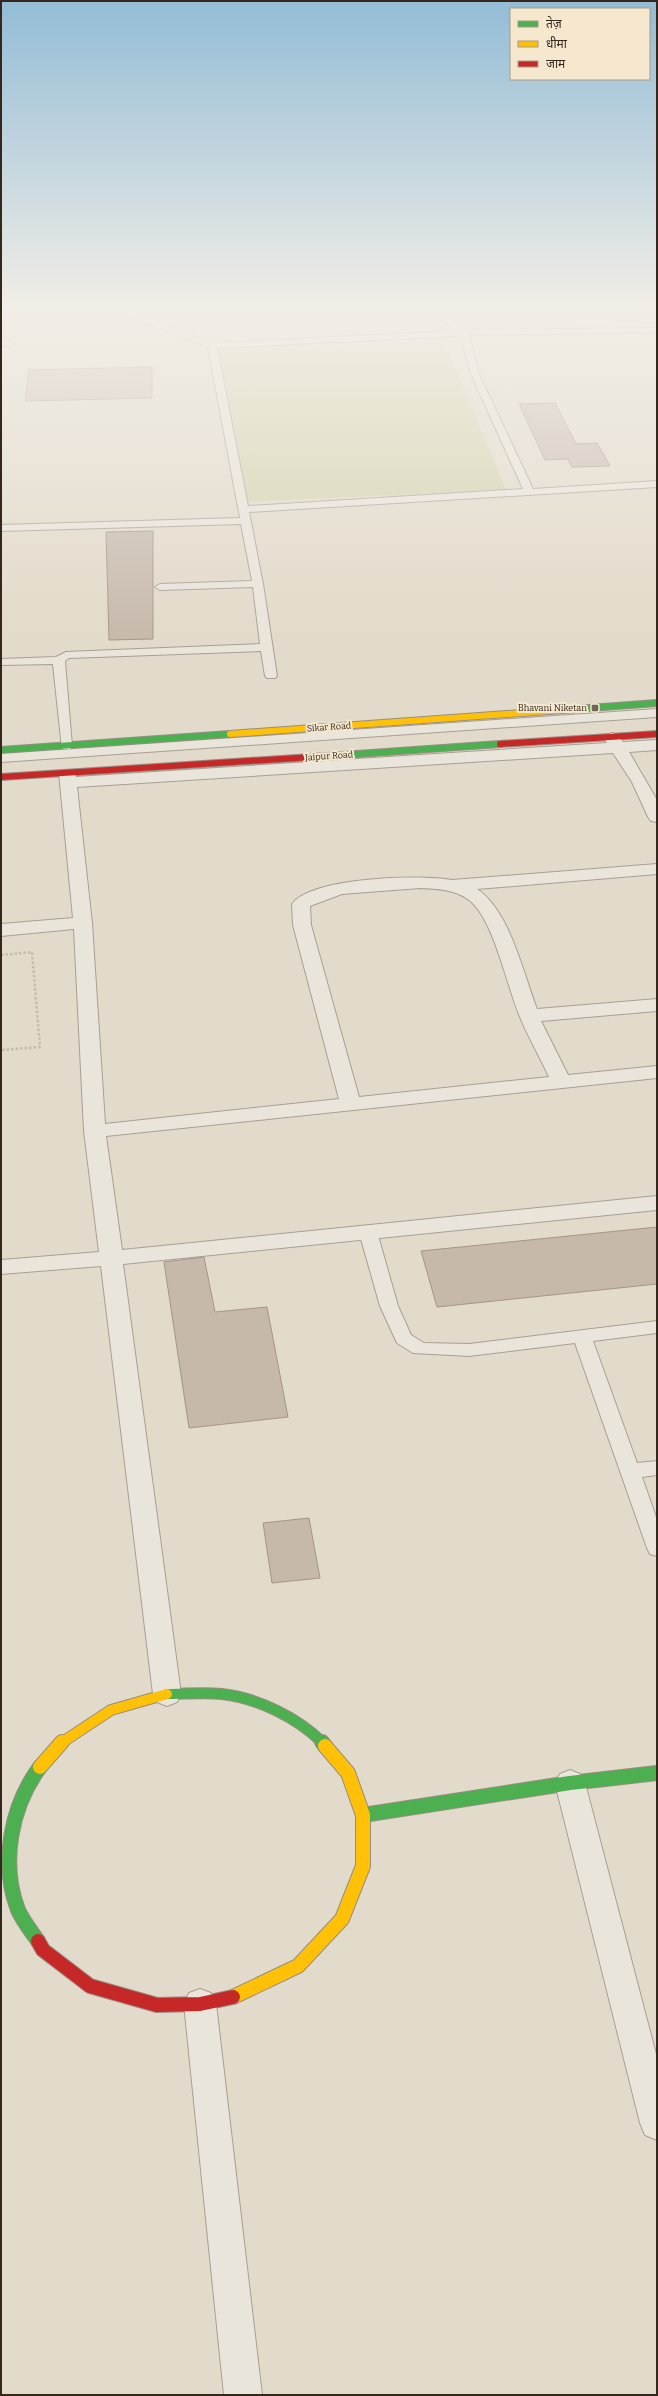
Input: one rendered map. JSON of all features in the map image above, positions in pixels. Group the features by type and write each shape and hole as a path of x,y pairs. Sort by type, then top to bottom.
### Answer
{"main road":[{"name":"Sikar Road","path":"1,750 657,704"},
{"path":"615,742 657,734"},
{"path":"1,777 67,778"},
{"path":"167,1694 224,1694 276,1710 318,1737 348,1773 363,1815 363,1866 342,1919 298,1966 232,1998 200,2004 157,2005 90,1986 43,1950 16,1906 4,1860 13,1817 32,1776 65,1740 110,1710 167,1694"},
{"path":"363,1815 570,1784 657,1773"}],"street":[{"path":"167,1694 95,1131 83,923 67,778 615,742 657,745"},
{"path":"615,742 640,782 657,817"},
{"path":"351,1104 302,925 301,904 316,894 339,889 392,884 453,885 657,869"},
{"path":"453,885 476,896 491,915 529,1016 561,1081"},
{"path":"1,930 83,923"},
{"path":"529,1016 657,1005"},
{"path":"95,1131 657,1072"},
{"path":"1,1267 112,1258 657,1203"},
{"path":"570,1784 651,2076 657,2123"},
{"path":"200,2004 243,2395"}],"lane":[{"path":"226,421 258,584 271,676"},
{"path":"497,421 529,491"},
{"path":"243,509 657,484"},
{"path":"1,528 245,521"},
{"path":"160,587 258,584"},
{"path":"1,662 59,660 66,655 266,647"},
{"path":"59,660 66,746"},
{"path":"1,758 657,713"},
{"path":"368,1232 388,1306 404,1339 420,1349 469,1350 657,1327"},
{"path":"582,1337 631,1471 657,1548"},
{"path":"631,1471 657,1468"}],"path":[{"path":"1,955 32,952 40,1047 1,1050"}],"green space":[{"path":"228,421 477,421 506,490 236,502"}],"building":[{"path":"527,421 564,421 576,444 597,443 610,466 572,467 568,459 545,460"},
{"path":"153,531 153,639 109,640 106,532"},
{"path":"657,1227 657,1284 437,1307 421,1251"},
{"path":"204,1257 215,1312 267,1307 288,1417 189,1428 164,1262"},
{"path":"309,1518 320,1578 272,1583 263,1523"}],"traffic: fast":[{"path":"576,709 657,703"},
{"path":"1,750 230,734"},
{"path":"343,755 500,744"},
{"path":"167,1694 222,1694 248,1700 263,1705 292,1720 317,1737 325,1746"},
{"path":"38,1941 23,1919 16,1905 9,1869 9,1851 10,1833 20,1798 40,1767"},
{"path":"363,1815 570,1783 657,1773"}],"traffic: slow":[{"path":"230,734 576,709"},
{"path":"40,1767 65,1739 111,1710 167,1694"},
{"path":"233,1997 298,1966 342,1919 363,1866 363,1815 348,1773 325,1746"}],"traffic: jam":[{"path":"500,744 657,734"},
{"path":"1,777 343,755"},
{"path":"38,1941 43,1950 90,1986 157,2005 200,2004 233,1997"}],"place":[{"name":"Bhavani Niketan","path":"595,708"}]}
